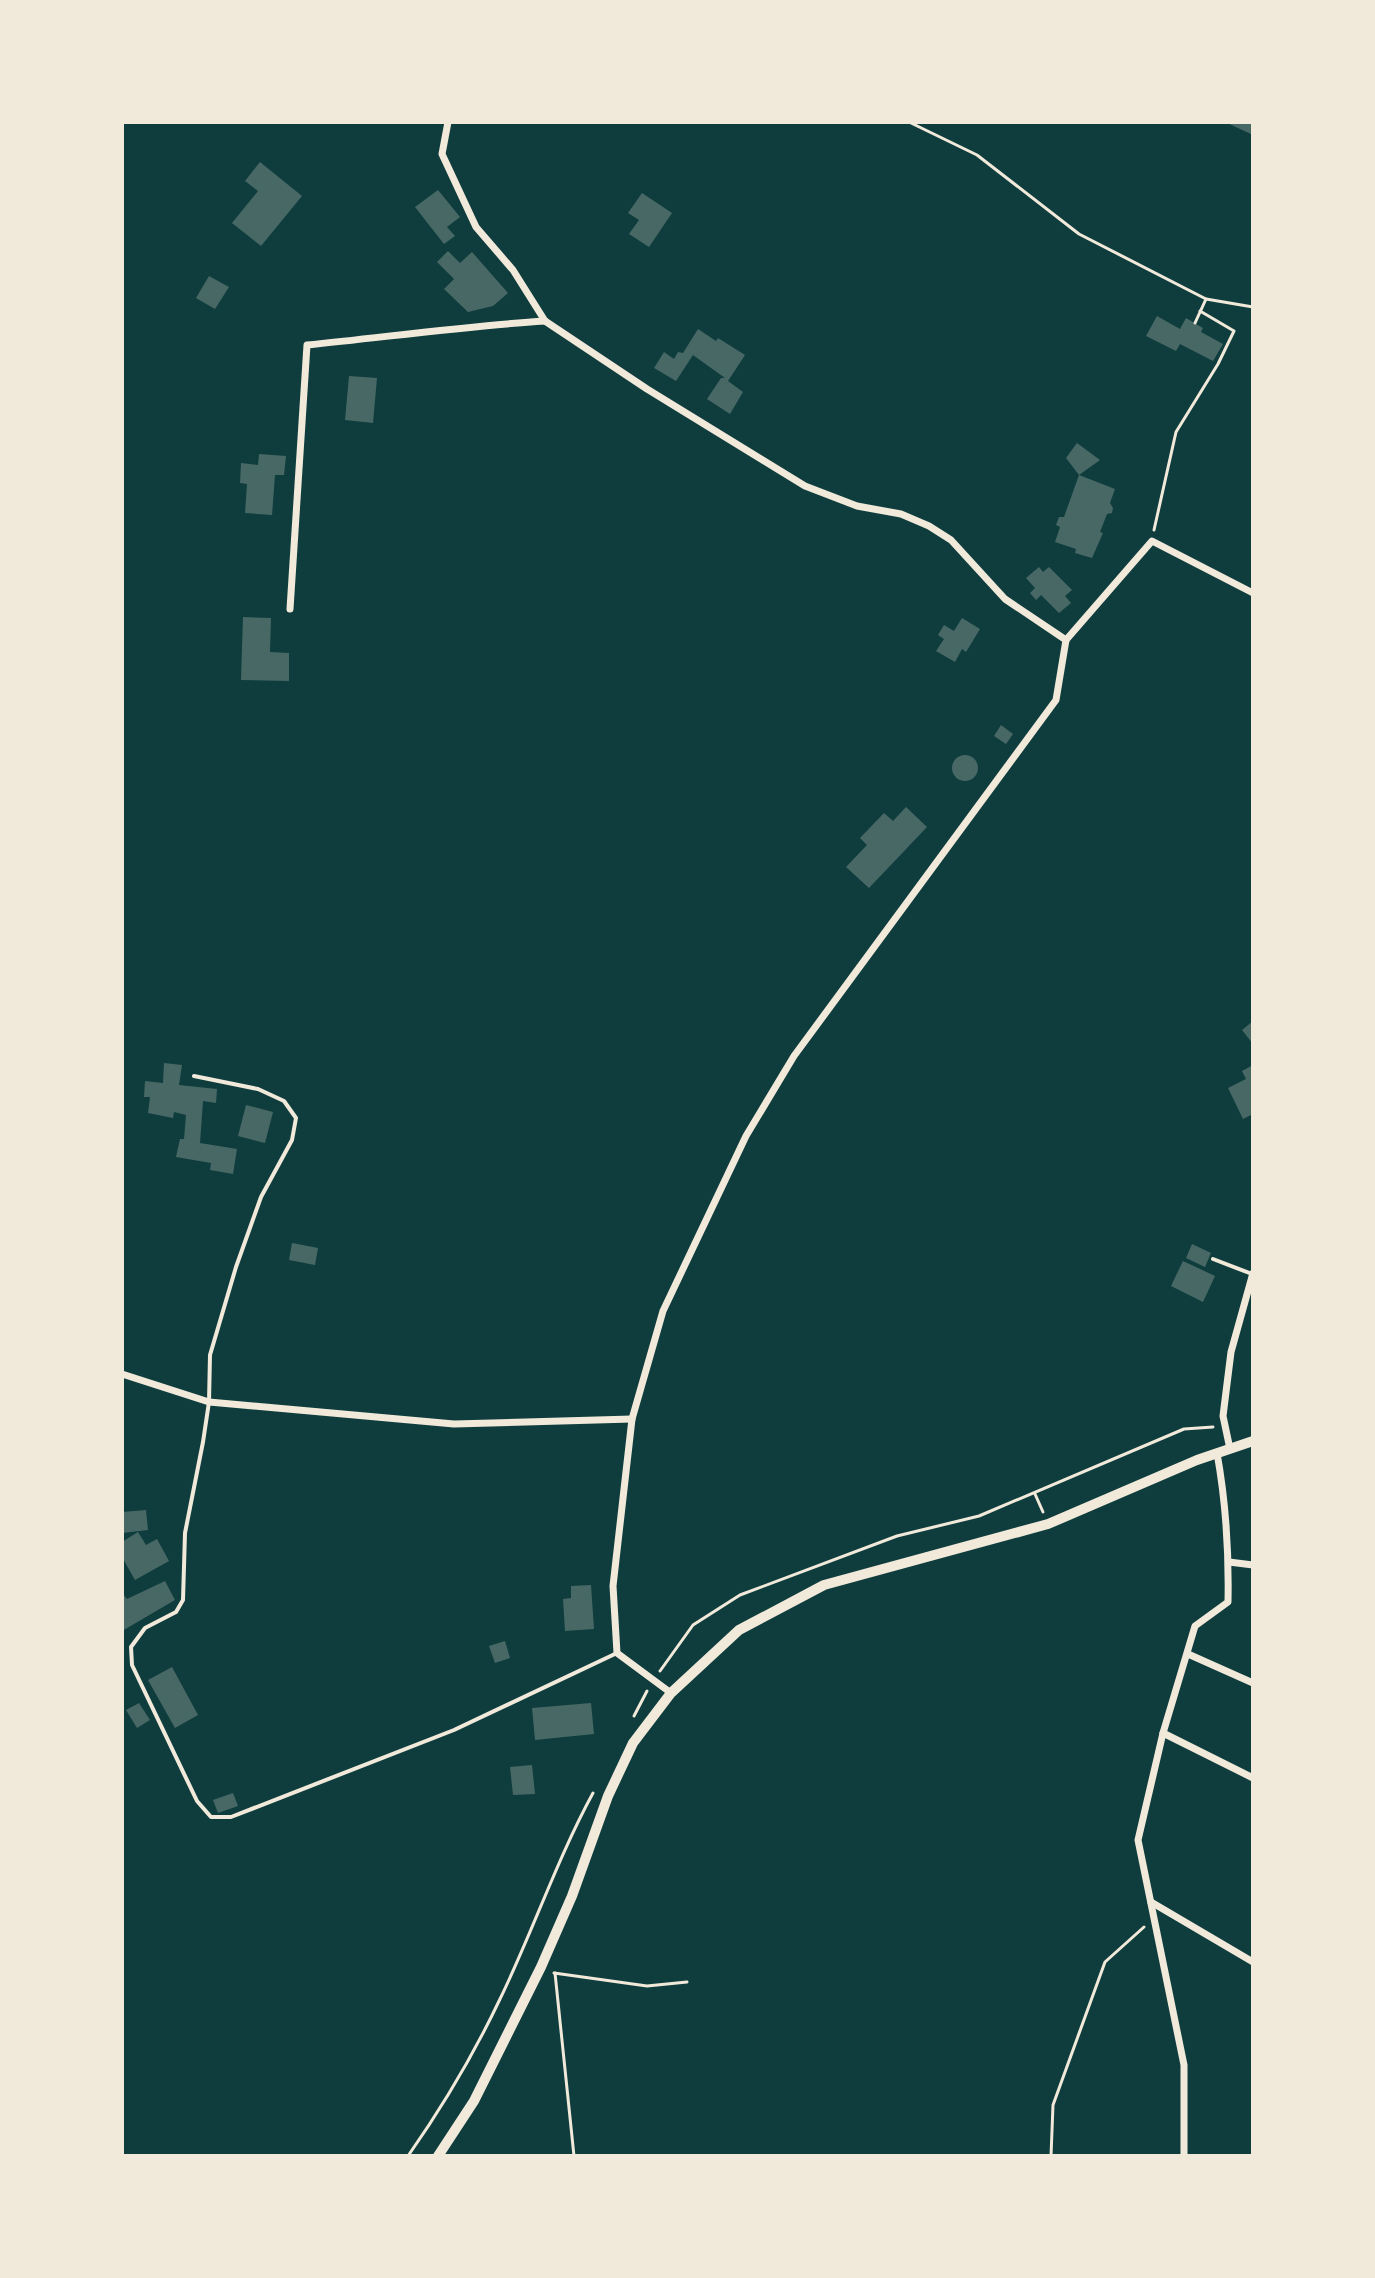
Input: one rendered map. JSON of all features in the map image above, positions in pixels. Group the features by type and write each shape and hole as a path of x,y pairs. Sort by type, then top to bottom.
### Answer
{"main road":[{"path":"438,2156 474,2101 541,1967 572,1896 608,1796 633,1743 671,1693 739,1630 824,1585 1048,1524 1197,1460 1253,1441"}],"street":[{"path":"448,122 442,154 476,227 513,270 545,321 647,389 805,486 857,506 901,514 929,526 951,540 1005,599 1066,640"},
{"path":"290,609 307,345 403,336 454,327 545,321"},
{"path":"671,1693 617,1653 613,1586 632,1419 663,1311 746,1136 794,1056 934,870 1056,700 1066,640 1152,541 1253,593"},
{"path":"1230,1449 1223,1416 1231,1352 1253,1273"},
{"path":"122,1374 209,1402 454,1424 632,1419"},
{"path":"1184,2156 1184,2065 1138,1840 1163,1733 1195,1626 1228,1602 1225,1495 1217,1453"},
{"path":"1229,1562 1253,1565"},
{"path":"1188,1654 1253,1683"},
{"path":"1163,1733 1253,1778"},
{"path":"1151,1902 1253,1962"}],"lane":[{"path":"194,1076 258,1089 284,1101 296,1118 292,1140 261,1197 210,1355 209,1402 185,1533 183,1600 176,1612 145,1628 131,1647 132,1665 197,1801 211,1817 231,1817 454,1730 617,1653"},
{"path":"1213,1259 1253,1273"}],"path":[{"path":"909,122 977,155 1079,234 1206,299 1253,307"},
{"path":"1195,323 1206,299"},
{"path":"1152,541 1176,432 1218,364 1234,331 1200,311"},
{"path":"631,1722 653,1680 693,1625 740,1595 897,1536 979,1516 1184,1429 1225,1425"},
{"path":"1035,1494 1048,1524"},
{"path":"408,2156 437,2115 495,2009 594,1791"},
{"path":"1051,2156 1053,2105 1105,1962 1154,1917"},
{"path":"574,2156 555,1973 647,1986 687,1982"}],"building":[{"path":"1225,122 1253,122 1253,135"},
{"path":"260,162 302,196 261,246 232,223 258,191 245,181"},
{"path":"438,190 460,217 447,227 455,236 444,244 415,207"},
{"path":"642,193 672,213 649,247 629,234 639,220 628,213"},
{"path":"448,251 460,263 472,252 508,293 493,306 468,312 444,289 454,279 437,262"},
{"path":"209,276 229,287 215,309 196,298"},
{"path":"1157,316 1180,329 1186,318 1203,328 1201,332 1223,344 1213,361 1180,344 1176,351 1146,336"},
{"path":"698,329 745,355 728,381 743,392 730,414 707,399 721,378 725,378 693,355 676,381 654,368 664,352 674,359 678,352 683,353"},
{"path":"349,376 377,378 373,423 345,420"},
{"path":"1077,443 1100,460 1079,475 1066,458"},
{"path":"259,454 286,456 284,475 275,475 272,515 245,513 247,484 240,483 241,463 258,465"},
{"path":"1079,475 1115,489 1110,503 1112,513 1107,514 1092,558 1055,542 1060,527 1056,525 1059,517 1064,517"},
{"path":"1039,567 1043,572 1049,567 1072,590 1065,596 1071,603 1059,613 1041,595 1036,600 1030,593 1035,588 1026,578"},
{"path":"243,617 271,618 270,652 289,653 289,681 241,680"},
{"path":"962,618 980,629 966,652 962,649 955,662 936,651 944,639 938,635 944,625 954,631"},
{"path":"1001,725 1013,734 1006,744 994,736"},
{"path":"965,755 974,759 978,768 974,777 965,781 956,777 952,768 956,759"},
{"path":"906,807 927,827 869,888 846,867 867,845 860,838 884,813 893,821"},
{"path":"1253,1021 1253,1044 1242,1030"},
{"path":"164,1063 182,1065 179,1085 217,1089 216,1103 203,1101 200,1143 237,1149 233,1174 210,1170 211,1163 176,1157 180,1139 184,1139 186,1115 174,1112 173,1118 148,1113 150,1097 144,1097 145,1081 163,1083"},
{"path":"1253,1065 1253,1114 1243,1119 1228,1088 1246,1079 1242,1071"},
{"path":"246,1105 273,1112 265,1143 238,1136"},
{"path":"292,1243 318,1248 315,1265 289,1260"},
{"path":"1192,1244 1211,1253 1205,1267 1186,1258"},
{"path":"1183,1261 1215,1276 1203,1302 1171,1286"},
{"path":"146,1510 148,1530 122,1533 122,1512"},
{"path":"138,1532 146,1545 157,1539 169,1561 135,1580 122,1557 122,1542"},
{"path":"165,1581 175,1600 122,1631 122,1593 127,1599"},
{"path":"591,1585 594,1629 565,1631 563,1599 571,1598 571,1586"},
{"path":"505,1641 510,1658 495,1663 489,1646"},
{"path":"172,1667 198,1715 175,1728 148,1680"},
{"path":"139,1703 150,1720 137,1728 126,1710"},
{"path":"591,1703 594,1734 535,1740 532,1708"},
{"path":"532,1765 535,1794 513,1795 510,1767"},
{"path":"233,1793 238,1806 218,1813 213,1800"}]}
